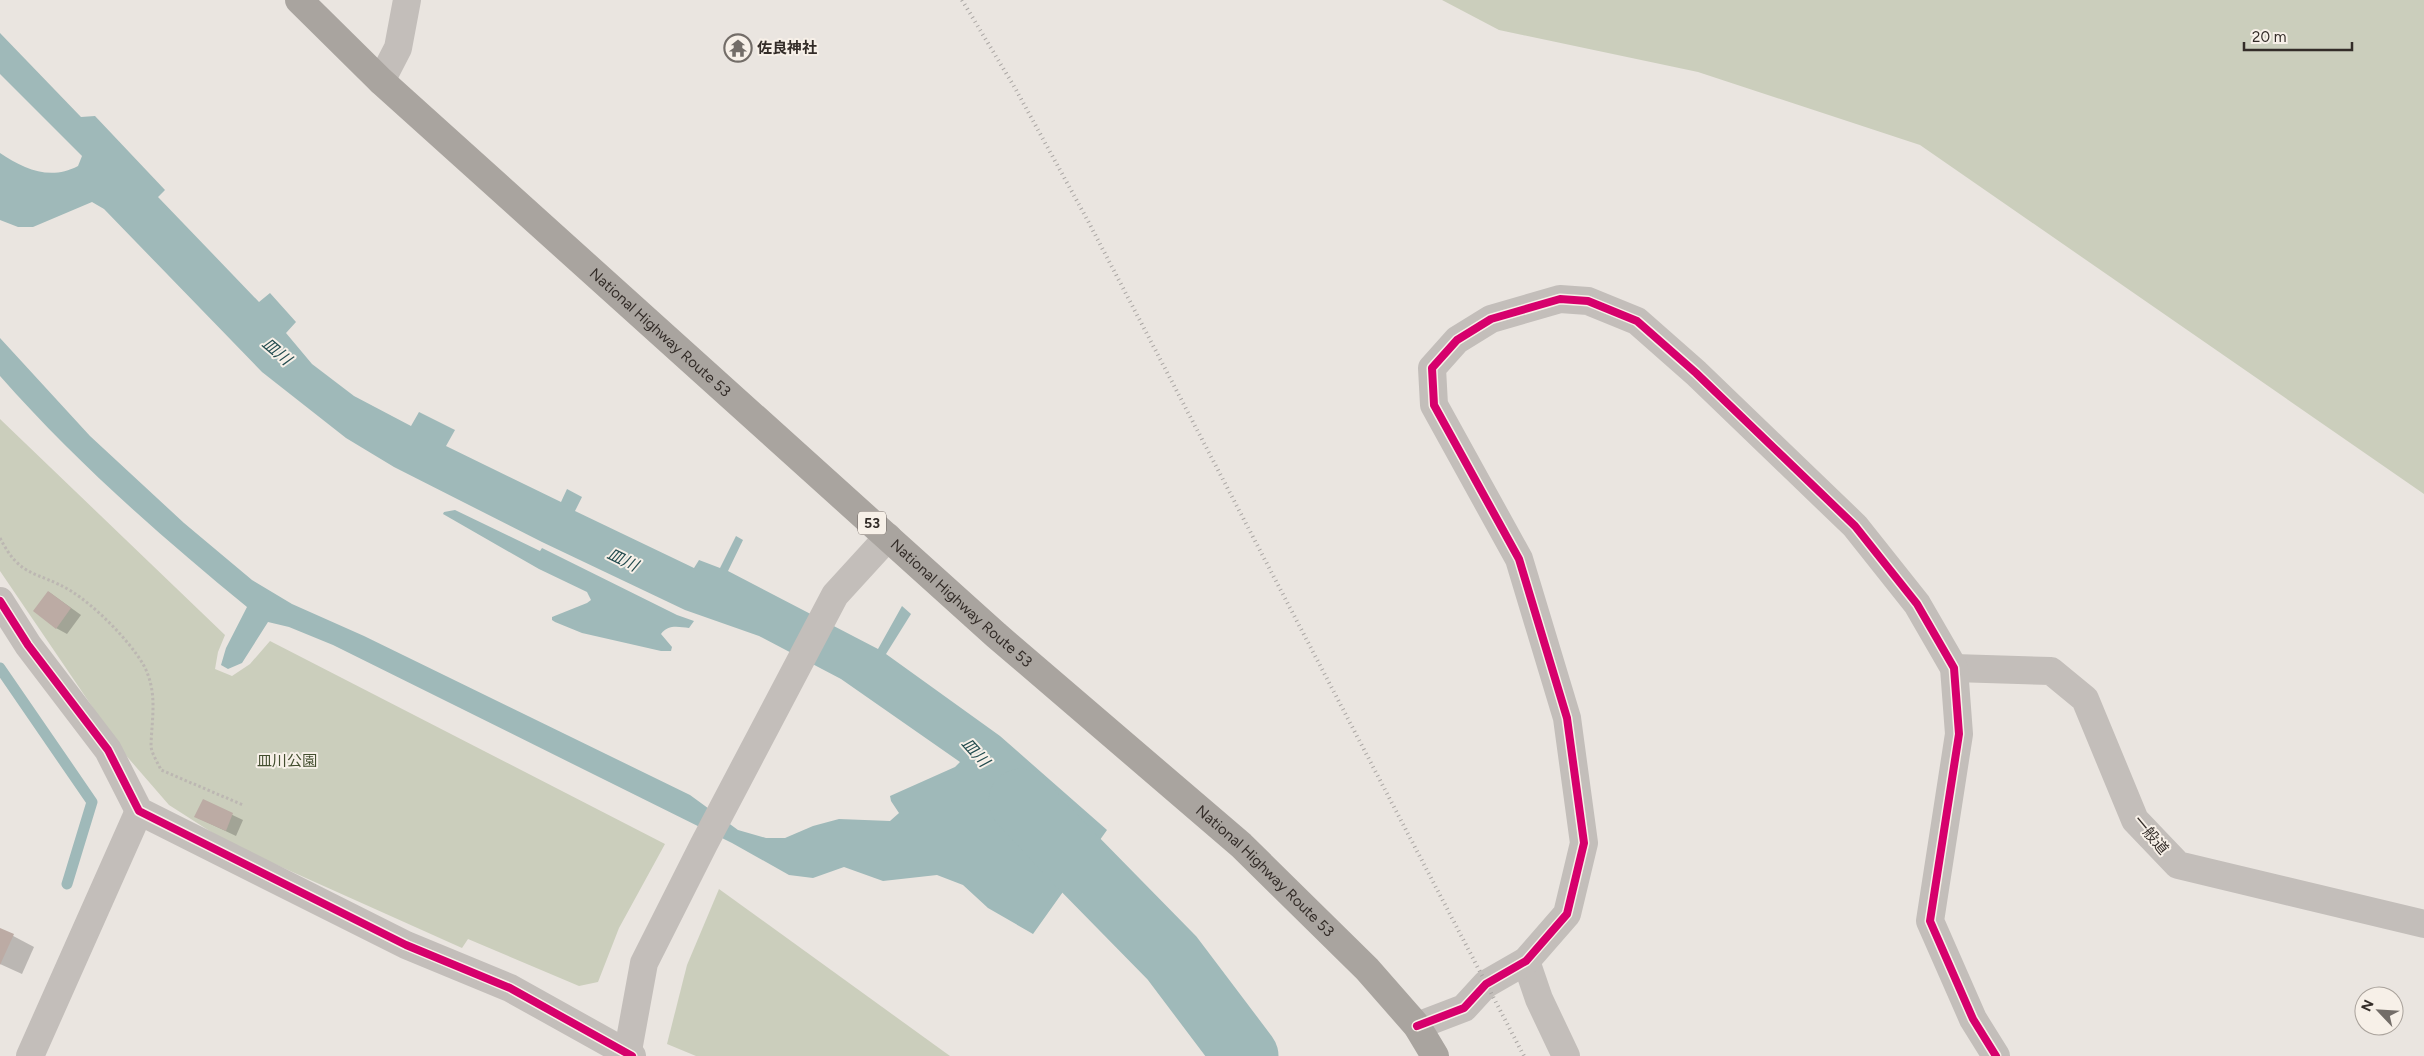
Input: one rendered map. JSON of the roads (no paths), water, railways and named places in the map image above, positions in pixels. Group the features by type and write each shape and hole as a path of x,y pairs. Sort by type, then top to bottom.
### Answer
{"highway":[{"name":"National Highway Route 53","path":"299,0 381,81 996,635 1241,845 1367,969 1416,1026 1435,1056"}],"street":[{"path":"381,81 398,48 407,0"},
{"path":"1416,1026 1464,1008 1486,984 1526,961 1567,914 1584,844 1567,718 1519,560 1434,405 1432,368 1457,340 1491,319 1560,299 1588,301 1638,321 1696,373 1855,526 1917,604 1954,668 1959,734 1930,921 1973,1019 1996,1056"},
{"path":"0,601 28,644 108,750 139,811 406,945 510,988 629,1055 644,963 704,844 835,595 888,537"},
{"name":"一般道","path":"1954,668 2051,671 2085,699 2135,820 2178,866 2424,924"},
{"path":"30,1056 139,811"},
{"path":"1526,961 1539,999 1566,1056"}],"water":[{"path":"0,33 81,117 95,116 165,190 158,197 259,302 270,293 296,322 286,333 312,364 354,396 411,426 419,412 455,430 446,446 561,502 567,489 582,497 575,511 694,568 699,560 720,568 736,536 743,540 728,571 878,649 902,606 911,614 886,654 1000,736 1107,830 1033,934 988,908 963,885 937,875 883,881 844,867 813,878 789,875 732,843 333,645 289,627 268,622 242,663 228,669 221,665 226,648 247,607 119,496 58,438 0,376 0,338 90,436 184,523 252,580 292,604 364,636 690,795 738,830 766,838 785,838 813,826 839,819 890,821 899,813 890,796 955,767 960,762 841,679 759,636 685,610 542,542 394,467 346,438 262,372 104,209 92,202 33,227 18,227 0,220 0,153 18,164 47,173 57,173 78,166 82,156 0,74"},
{"path":"455,510 540,551 542,548 677,615 694,621 689,628 670,627 661,634 672,647 671,651 661,651 582,633 555,622 552,620 552,617 591,600 587,592 539,569 443,514 444,512"}],"waterway":[{"path":"0,668 92,802 67,884"},
{"name":"皿川","path":"1021,801 1067,851 1172,958 1246,1056"}],"railway":[{"path":"962,0 1015,88 1088,221 1524,1056"}],"place":[{"name":"佐良神社","path":"738,48"}],"park label":[{"name":"皿川公園","path":"287,761"}]}
